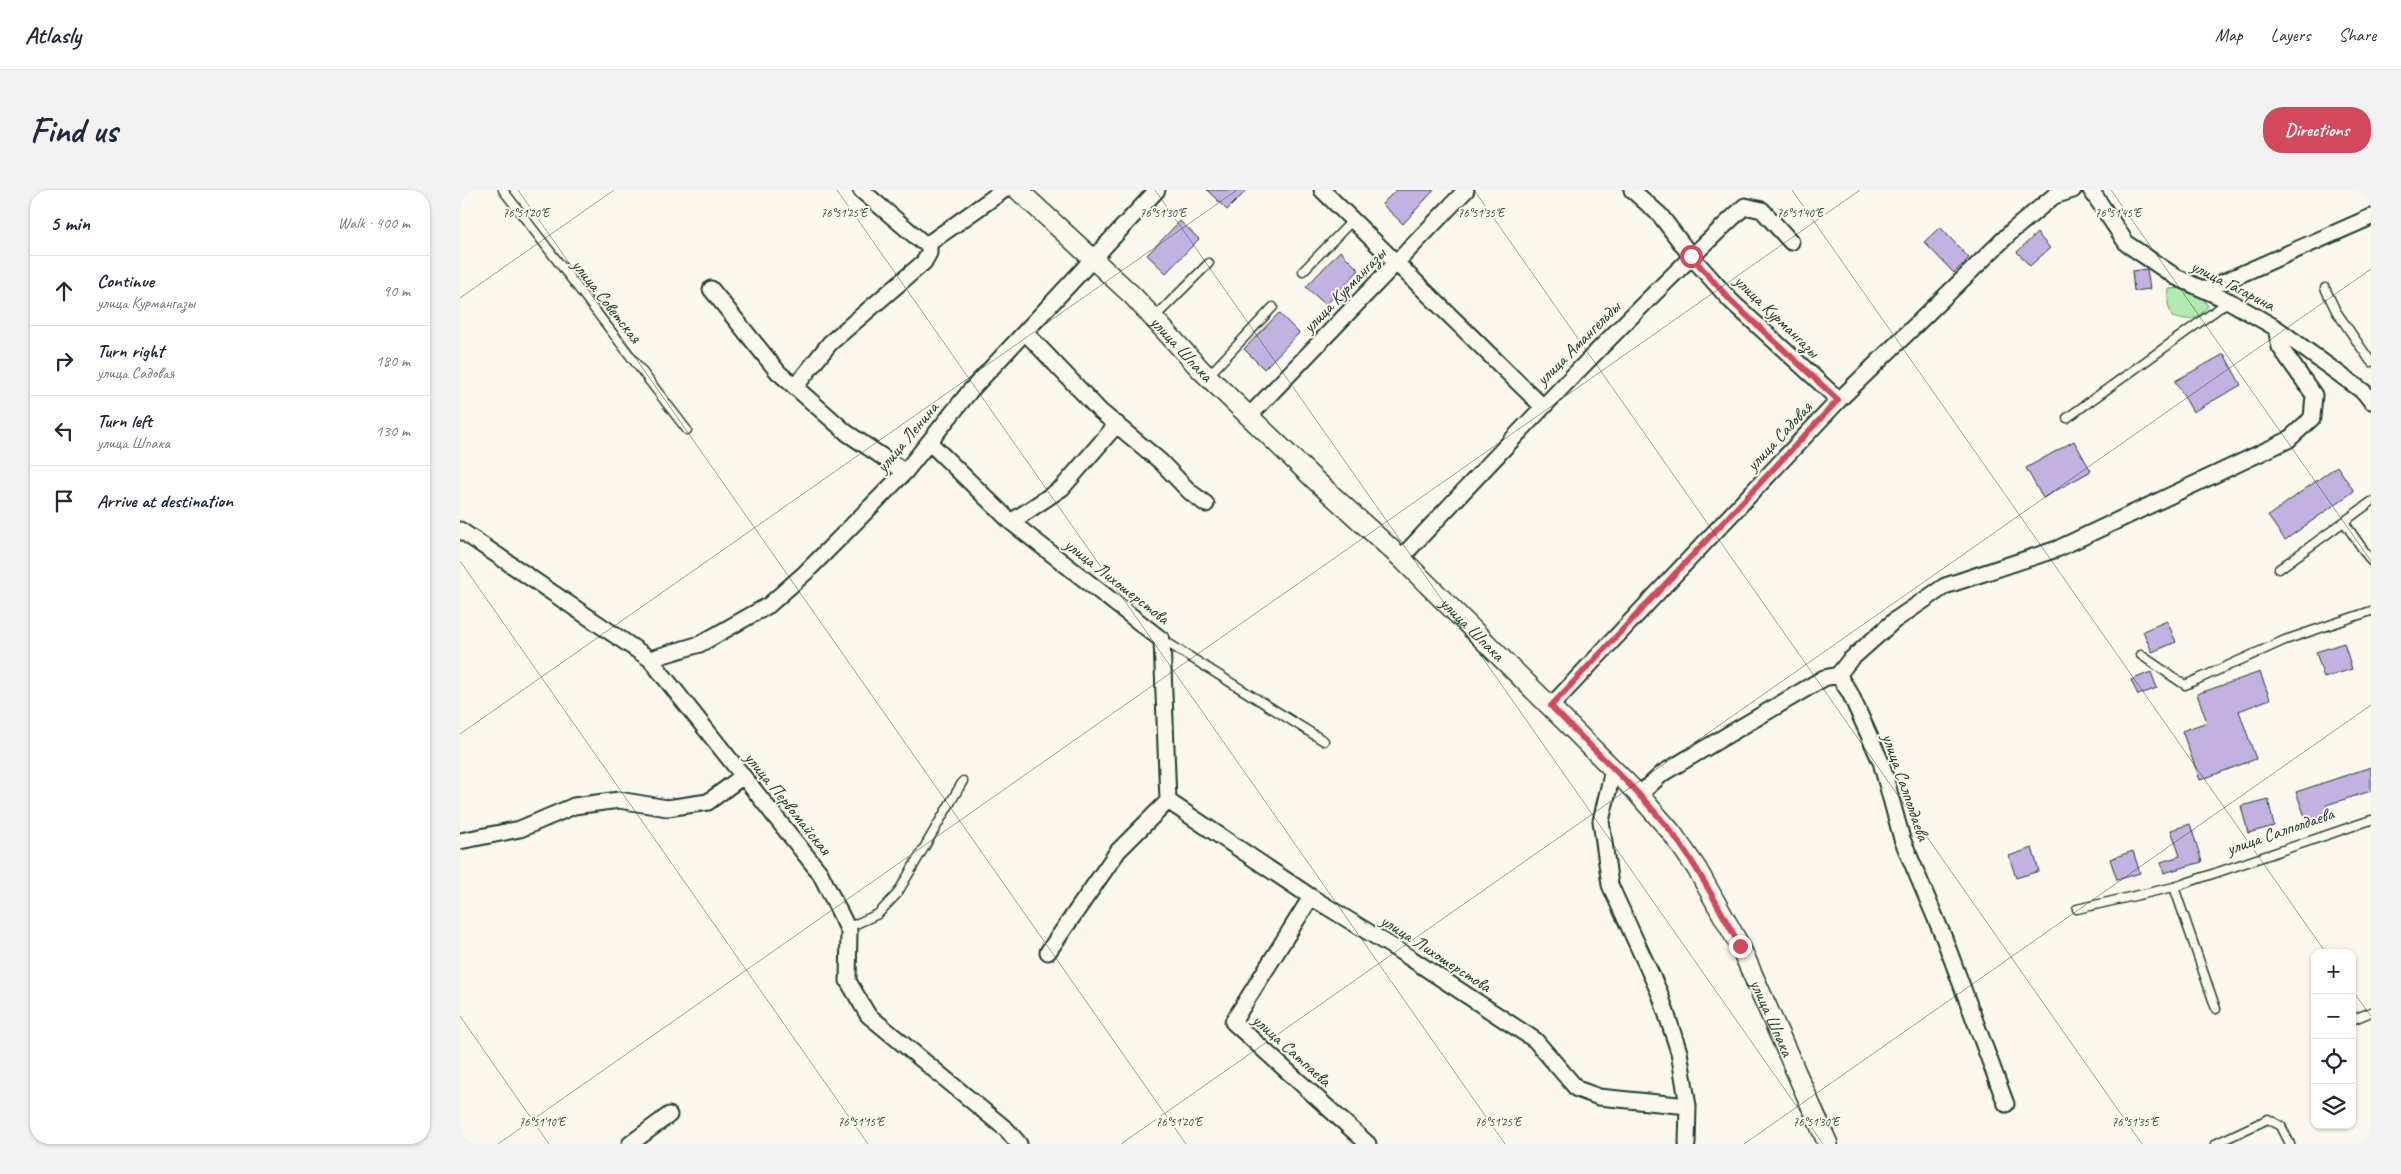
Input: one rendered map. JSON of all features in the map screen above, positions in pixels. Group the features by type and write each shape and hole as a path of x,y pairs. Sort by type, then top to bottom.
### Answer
{"street":[{"path":"861,190 921,241 929,243 1004,190"},
{"name":"улица Шпака","path":"1018,190 1154,318 1208,376 1314,479 1401,558 1551,706 1639,796 1672,834 1697,869 1740,946 1828,1144"},
{"name":"улица Ленина","path":"650,659 700,644 769,605 805,573 905,472 970,391 1157,190"},
{"path":"1322,190 1542,406"},
{"name":"улица Курмангазы","path":"1250,416 1466,190"},
{"name":"улица Курмангазы","path":"1632,190 1660,215 1691,256 1731,301 1838,400"},
{"name":"улица Садовая","path":"1551,706 1838,400 2013,230 2054,196 2073,190"},
{"name":"улица Гагарина","path":"2091,190 2127,244 2176,277 2229,301 2276,328 2369,393"},
{"name":"улица Амангельды","path":"1401,558 1542,406 1691,256 1745,206 1762,210 1791,242"},
{"path":"2205,290 2371,217"},
{"path":"795,387 830,343 924,262 929,254 929,243"},
{"path":"711,289 778,372 847,432 905,472"},
{"path":"1639,796 1671,768 1824,678 1838,675 1849,661 1895,620 1945,586 2057,549 2288,440 2312,418 2314,395 2280,347 2276,328"},
{"path":"1025,332 1100,411 1160,461 1190,492 1206,504"},
{"path":"1011,522 1062,488 1117,424"},
{"name":"улица Лихошерстова","path":"929,442 1011,522 1162,640 1168,801 1312,897 1401,952 1535,1040 1577,1089 1599,1097 1688,1106"},
{"name":"улица Первомайская","path":"460,530 650,659 820,873 847,928 848,981 868,1015 1007,1130 1019,1144"},
{"name":"улица Салполдаева","path":"1838,675 1850,693 1881,762 1902,839 1944,938 2006,1104"},
{"path":"1613,770 1601,821 1610,885 1660,994 1679,1052 1688,1106 1687,1144"},
{"path":"460,841 520,830 574,806 619,800 667,808 708,802 743,776"},
{"path":"1048,952 1118,851 1168,801"},
{"name":"улица Сатпаева","path":"1312,897 1234,1022 1368,1144"},
{"path":"630,1144 669,1115"}],"lane":[{"name":"улица Советская","path":"503,190 687,430"},
{"path":"1303,271 1353,220"},
{"path":"1154,318 1209,263"},
{"path":"2325,288 2336,311 2371,362"},
{"path":"2067,418 2229,301"},
{"path":"1208,376 1273,308"},
{"path":"2279,569 2371,502"},
{"path":"2344,522 2371,561"},
{"path":"2141,654 2185,685 2285,640 2371,611"},
{"path":"1162,640 1324,741"},
{"path":"847,928 878,914 898,894 963,781"},
{"name":"улица Салполдаева","path":"2077,910 2174,887 2371,820"},
{"path":"2174,887 2216,1009"},
{"path":"2356,1018 2371,1012"},
{"path":"2215,1144 2268,1118 2281,1126 2290,1144"}],"green space":[{"path":"2184,288 2200,295 2208,306 2196,317 2183,319 2172,317 2168,304 2169,289"}],"building":[{"path":"1207,190 1247,190 1227,210"},
{"path":"1396,190 1434,190 1403,224 1382,204"},
{"path":"1180,221 1199,239 1166,273 1147,255"},
{"path":"1940,227 1969,258 1954,273 1924,242"},
{"path":"2037,233 2050,248 2030,266 2017,252"},
{"path":"1340,251 1359,270 1326,305 1306,287"},
{"path":"2147,269 2150,289 2134,291 2132,271"},
{"path":"1279,313 1299,333 1264,369 1244,349"},
{"path":"2224,354 2241,385 2193,412 2175,381"},
{"path":"2074,441 2091,471 2043,498 2026,468"},
{"path":"2337,466 2354,491 2285,540 2268,516"},
{"path":"2167,621 2176,642 2152,652 2143,631"},
{"path":"2344,643 2352,669 2324,678 2316,652"},
{"path":"2151,672 2157,688 2138,695 2131,680"},
{"path":"2260,672 2270,699 2239,711 2256,759 2200,780 2182,731 2207,722 2197,694"},
{"path":"2371,767 2371,791 2326,805 2329,815 2307,822 2296,792"},
{"path":"2268,799 2274,826 2248,833 2241,806"},
{"path":"2190,824 2202,862 2164,873 2161,862 2180,856 2171,830"},
{"path":"2032,848 2039,871 2016,878 2009,856"},
{"path":"2133,851 2140,873 2117,880 2110,859"}],"route":[{"path":"1691,256 1731,301 1838,400 1551,706 1639,796 1672,834 1697,869 1740,946"}]}
